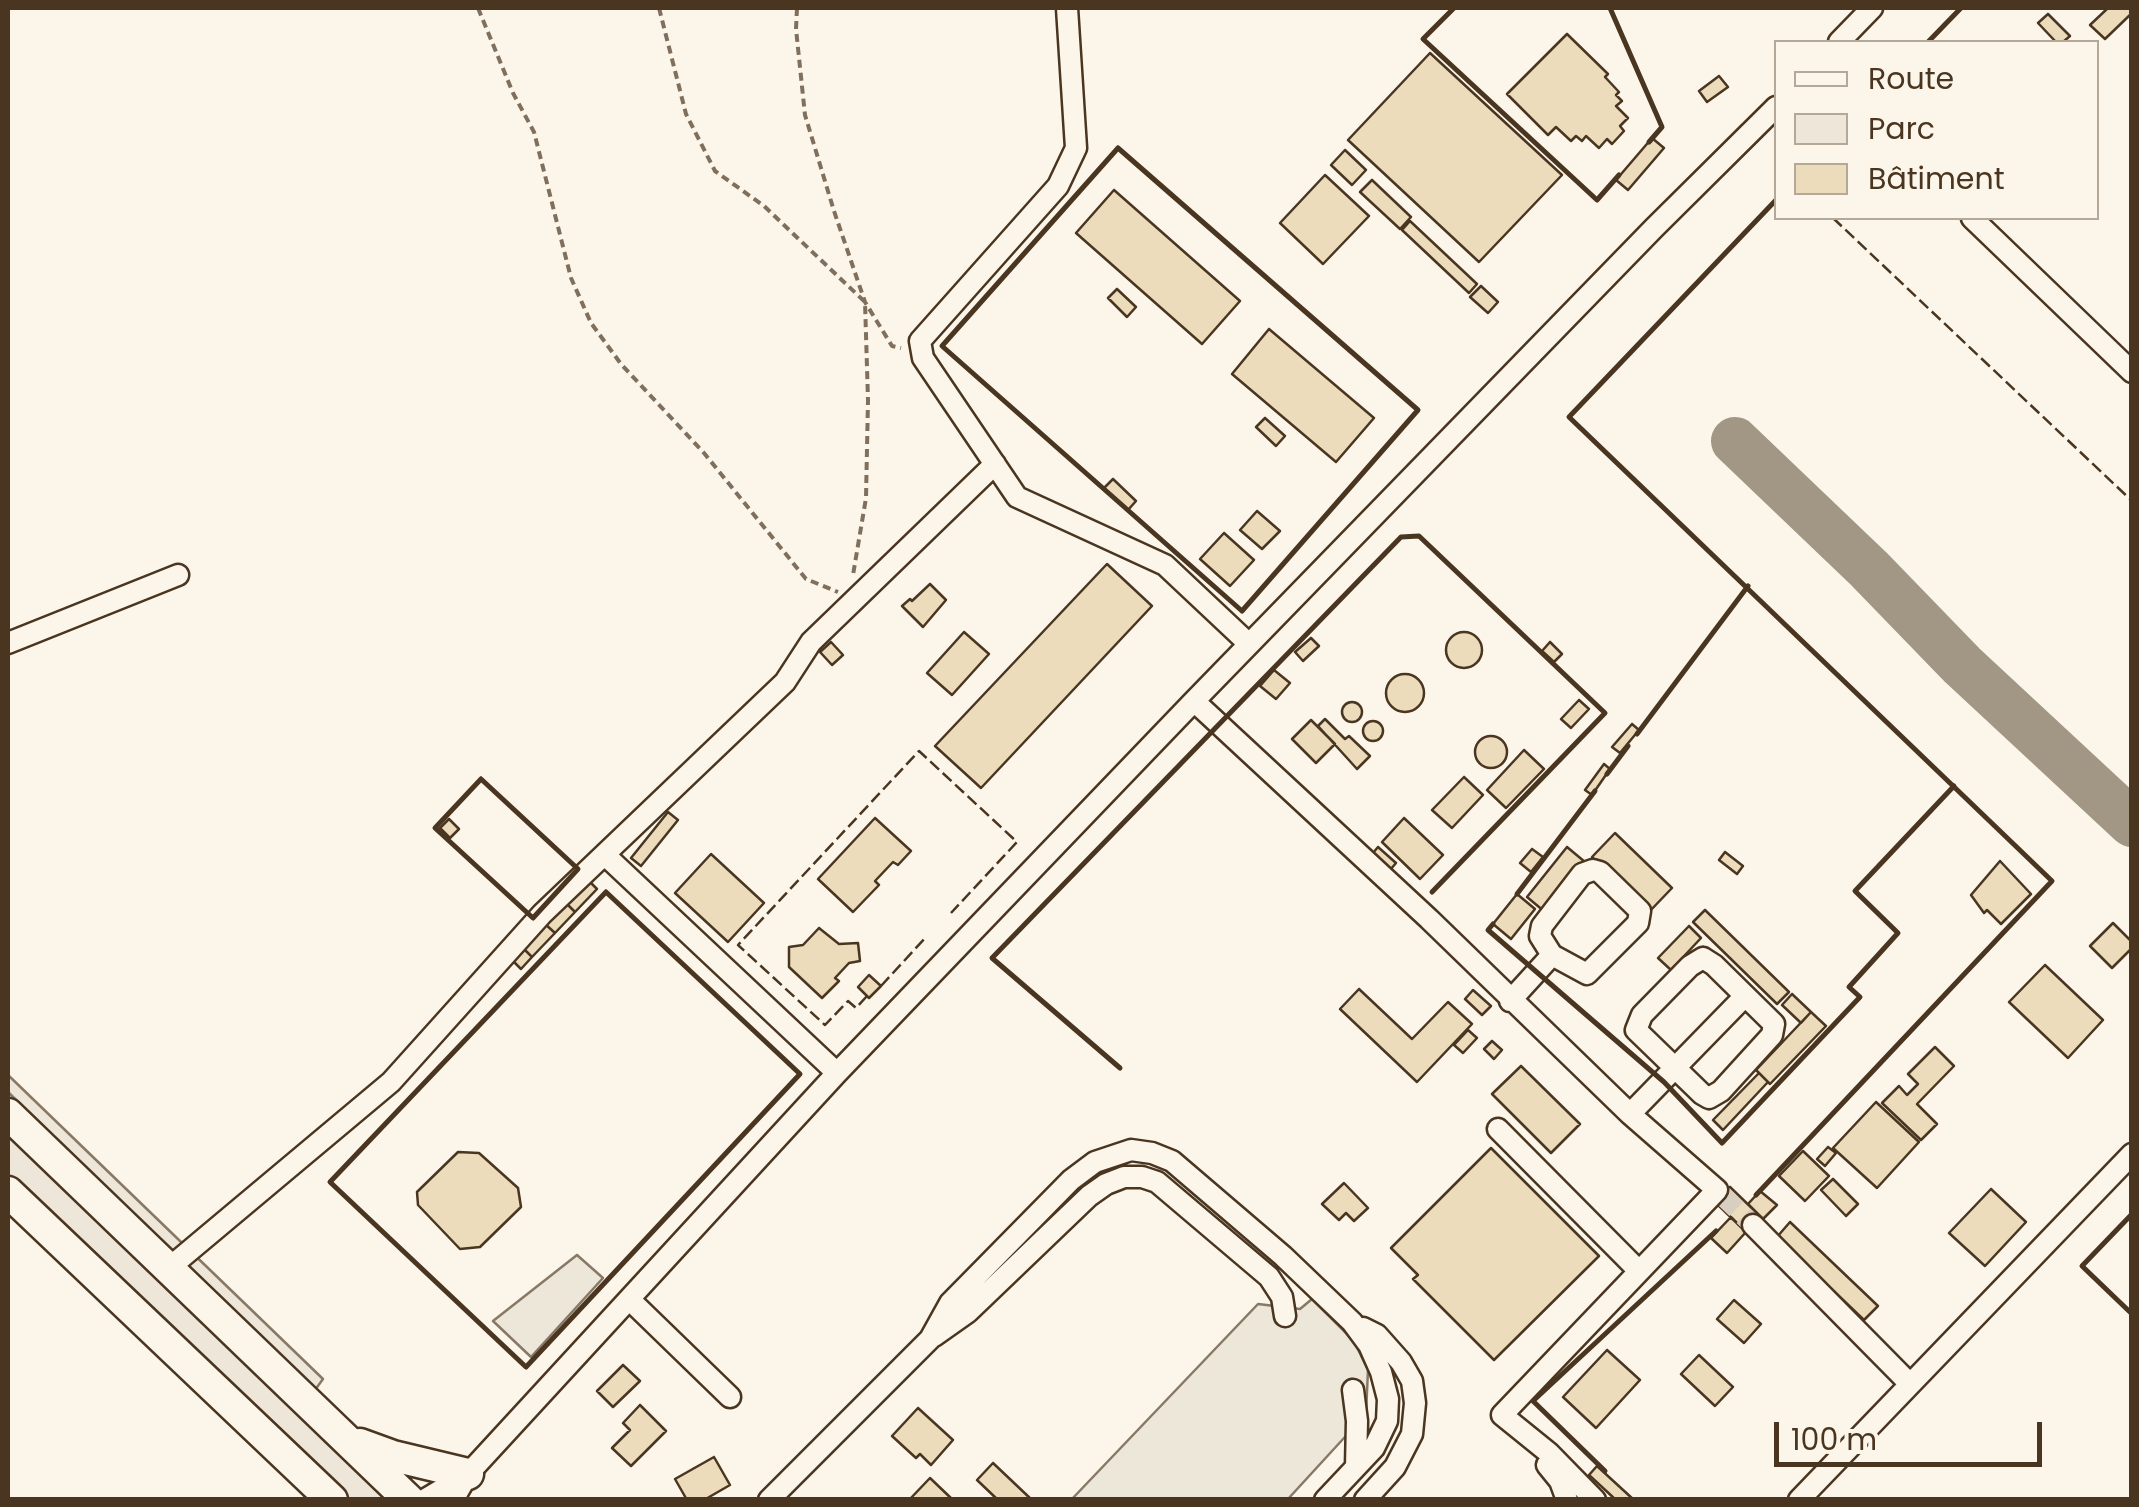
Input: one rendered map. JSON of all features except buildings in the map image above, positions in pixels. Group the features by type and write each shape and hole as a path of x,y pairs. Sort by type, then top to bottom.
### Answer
{"highway":[{"path":"8,1114 409,1500"},
{"path":"8,1192 332,1500"},
{"path":"349,1440 393,1456 465,1491"}],"street":[{"path":"1067,8 1076,148 1058,186 920,341 923,358 1017,496 1166,566 1249,644"},
{"path":"1842,40 1872,8"},
{"path":"424,1500 465,1491 629,1299 838,1073 1249,644 1774,109"},
{"path":"1974,220 2132,372"},
{"path":"169,1268 390,1082 542,914 785,682 811,642 994,464"},
{"path":"8,643 178,575"},
{"path":"1194,701 1429,919 1630,1114 1719,1193 1502,1415"},
{"path":"605,855 838,1073"},
{"path":"1600,872 1640,911 1638,923 1587,974 1552,955 1540,936 1542,926 1582,874 1600,872"},
{"path":"1510,1001 1552,955"},
{"path":"1702,958 1714,964 1768,1015 1774,1024 1772,1035 1710,1098 1675,1070 1636,1030 1642,1015 1702,958"},
{"path":"1630,1114 1745,996"},
{"path":"1498,1129 1639,1272"},
{"path":"930,1339 950,1303 1071,1180 1095,1162 1131,1150 1152,1152 1172,1161 1283,1256 1352,1322 1369,1345 1382,1372 1388,1398 1386,1421 1374,1448 1325,1500"},
{"path":"1799,1500 2132,1154"},
{"path":"770,1500 930,1339 968,1312 1106,1184 1124,1177 1142,1176 1157,1182 1269,1277 1291,1318"},
{"path":"1753,1225 1910,1384"},
{"path":"629,1299 730,1397"},
{"path":"1352,1322 1376,1336 1401,1362 1412,1380 1416,1403 1412,1434 1395,1467 1365,1500"},
{"path":"1353,1390 1356,1468"},
{"path":"1502,1415 1560,1481 1567,1500"},
{"path":"1502,1415 1549,1452 1594,1500"}],"path":[{"path":"478,8 513,93 534,132 571,278 591,323 620,364 704,453 806,579 849,597"},
{"path":"659,8 686,114 715,171 764,206 865,302 866,498 852,580"},
{"path":"797,8 806,115 865,302 892,346 922,352"}],"green space":[{"path":"8,1075 323,1379 315,1390 8,1092"},
{"path":"8,1130 389,1493 379,1499 347,1499 8,1178"}],"shaded area":[{"path":"577,1255 603,1278 531,1357 493,1321"},
{"path":"1312,1299 1354,1341 1368,1370 1366,1414 1288,1499 1071,1500 1258,1304 1300,1309"}],"taxiway":[{"path":"1735,441 1869,569 1962,665 2132,823"}],"tunnel":[{"path":"1722,1195 1753,1225"}],"fence":[{"path":"1835,220 2132,501"},
{"path":"867,996 856,1008 848,1001 825,1025 738,945 919,751 1017,842 951,913"},
{"path":"881,986 927,936"}],"wall":[{"path":"1454,8 1423,39 1597,200 1619,175"},
{"path":"1610,8 1662,127 1649,142"},
{"path":"1930,40 1961,8"},
{"path":"1118,148 1418,410 1242,611 942,346 1118,148"},
{"path":"1756,1195 2052,881 1569,417 1774,202"},
{"path":"1120,1068 992,958 1401,537 1419,536 1605,713 1432,892"},
{"path":"1637,734 1748,586"},
{"path":"1607,774 1628,746"},
{"path":"481,779 578,869 533,918 435,828 481,779"},
{"path":"1493,924 1488,930 1664,1082 1722,1143 1860,997 1849,987 1898,933 1855,891 1954,786"},
{"path":"1517,894 1595,791"},
{"path":"606,892 800,1074 526,1367 330,1182 606,892"},
{"path":"2132,1214 2082,1266 2132,1314"},
{"path":"1605,1471 1533,1401 1716,1231"}]}
